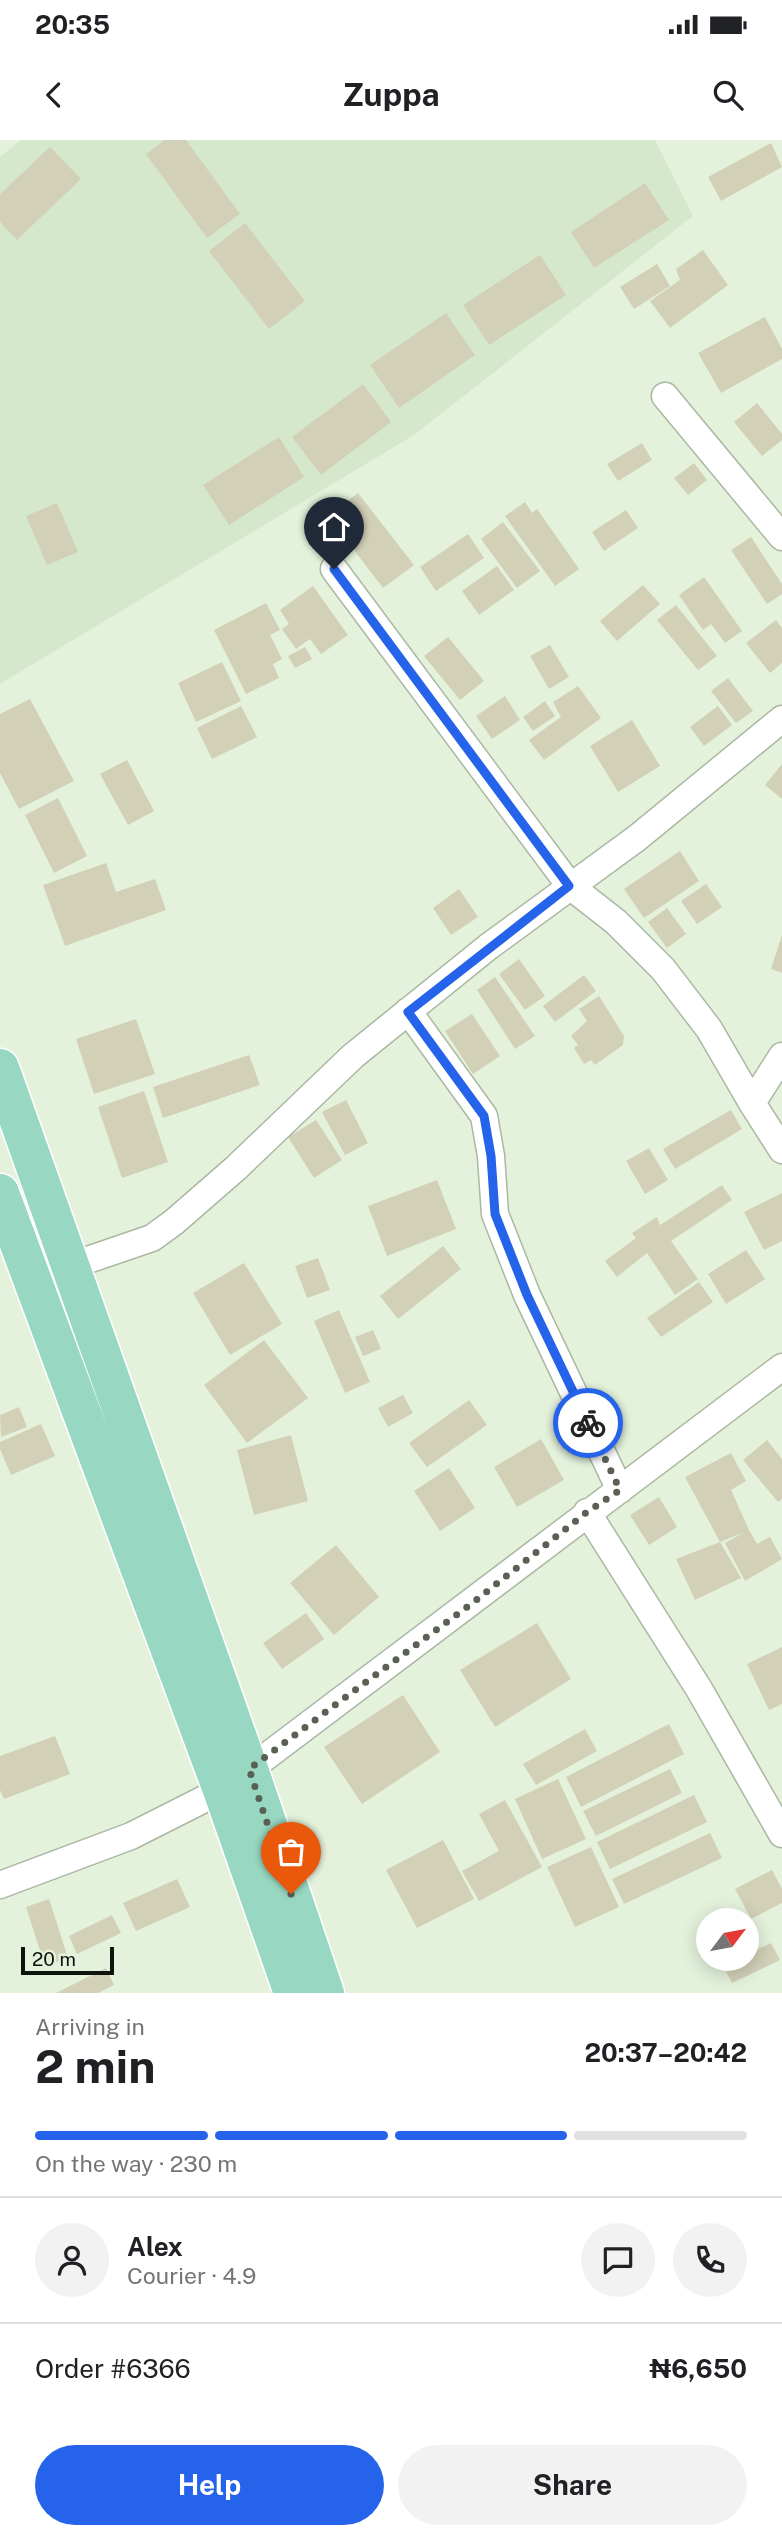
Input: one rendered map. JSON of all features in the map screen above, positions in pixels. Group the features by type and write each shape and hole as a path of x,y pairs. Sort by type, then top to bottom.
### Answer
{"main road":[{"path":"0,1068 70,1266 235,1780 293,1993"},
{"path":"0,1193 235,1780 325,1993"}],"street":[{"path":"665,396 782,537"},
{"path":"334,569 569,886 616,922 663,969 709,1028 782,1150"},
{"path":"70,1266 152,1238 174,1222 236,1168 353,1056 569,886 637,838 782,719"},
{"path":"408,1012 484,1116 491,1156 495,1214 527,1295 620,1490"},
{"path":"752,1103 782,1056"},
{"path":"0,1885 131,1836 235,1780 782,1367"},
{"path":"587,1512 699,1689 782,1834"}],"shaded area":[{"path":"21,140 655,140 693,216 414,435 0,684 0,157"}],"building":[{"path":"165,140 186,140 240,214 207,238 146,154"},
{"path":"771,143 782,167 721,201 708,177"},
{"path":"50,147 81,179 17,240 0,222 0,194"},
{"path":"645,183 669,220 594,268 571,232"},
{"path":"245,223 305,301 269,329 209,251"},
{"path":"703,250 728,285 670,328 650,301 680,280 676,269"},
{"path":"540,255 566,295 489,345 463,305"},
{"path":"657,264 670,286 634,309 620,287"},
{"path":"446,313 475,355 399,408 370,365"},
{"path":"765,317 782,349 782,359 721,393 698,353"},
{"path":"363,384 391,422 321,475 292,437"},
{"path":"757,403 782,434 782,440 762,456 734,422"},
{"path":"279,437 304,477 229,525 203,485"},
{"path":"642,443 652,460 618,481 607,464"},
{"path":"694,463 707,480 688,495 674,478"},
{"path":"358,493 414,565 383,588 328,516"},
{"path":"525,502 532,513 537,509 579,569 555,586 505,516"},
{"path":"57,503 78,552 47,565 26,516"},
{"path":"626,510 638,528 604,551 592,532"},
{"path":"503,522 540,571 517,588 481,539"},
{"path":"468,534 484,558 436,591 420,567"},
{"path":"751,537 782,584 782,594 767,604 731,550"},
{"path":"497,566 514,590 479,615 462,591"},
{"path":"704,577 742,631 725,643 711,624 703,630 679,595"},
{"path":"643,585 660,604 617,641 600,621"},
{"path":"313,586 348,635 321,654 310,639 296,649 282,629 289,624 280,610"},
{"path":"266,603 280,630 270,635 282,659 273,664 279,678 246,694 214,630"},
{"path":"676,605 717,656 698,670 657,620"},
{"path":"776,620 782,628 782,663 770,673 746,643"},
{"path":"448,637 484,681 460,700 424,656"},
{"path":"550,645 569,677 549,689 530,656"},
{"path":"305,647 312,659 295,668 288,656"},
{"path":"222,662 241,701 196,722 178,683"},
{"path":"728,678 753,711 736,723 711,691"},
{"path":"578,686 601,718 544,760 529,740 561,717 553,702"},
{"path":"505,696 520,720 492,739 476,716"},
{"path":"30,699 74,781 19,809 0,773 0,714"},
{"path":"545,701 555,716 533,731 523,717"},
{"path":"241,706 257,737 212,759 197,728"},
{"path":"718,706 732,725 704,746 690,727"},
{"path":"632,720 660,766 618,792 590,746"},
{"path":"127,760 154,811 128,825 100,774"},
{"path":"782,764 782,799 765,785"},
{"path":"58,798 87,856 54,873 25,815"},
{"path":"680,851 699,881 644,918 624,889"},
{"path":"106,863 116,892 155,879 166,910 65,946 43,885"},
{"path":"706,884 722,907 697,924 681,901"},
{"path":"459,889 478,917 451,935 433,908"},
{"path":"667,908 686,934 667,948 648,922"},
{"path":"782,935 782,973 771,969"},
{"path":"519,959 545,996 525,1010 499,974"},
{"path":"584,975 596,991 555,1022 543,1006"},
{"path":"495,977 535,1036 515,1049 477,990"},
{"path":"599,996 624,1036 623,1045 595,1065 591,1060 584,1064 574,1048 578,1045 571,1036 587,1021 579,1009"},
{"path":"472,1014 500,1056 473,1074 445,1031"},
{"path":"136,1019 155,1074 94,1094 76,1039"},
{"path":"249,1055 260,1085 163,1118 153,1087"},
{"path":"144,1091 168,1162 122,1178 98,1107"},
{"path":"346,1100 368,1143 345,1155 322,1112"},
{"path":"731,1110 742,1129 675,1169 663,1149"},
{"path":"316,1120 342,1160 314,1178 288,1137"},
{"path":"649,1148 668,1180 645,1194 626,1161"},
{"path":"437,1180 456,1229 387,1256 368,1206"},
{"path":"722,1185 732,1200 671,1241 698,1279 675,1295 647,1253 617,1277 605,1261 636,1238 632,1233 657,1217 660,1225"},
{"path":"782,1193 782,1241 764,1250 744,1212"},
{"path":"443,1246 461,1269 398,1319 380,1296"},
{"path":"746,1250 765,1279 726,1304 708,1274"},
{"path":"318,1258 330,1290 307,1298 295,1266"},
{"path":"244,1263 282,1324 230,1355 193,1293"},
{"path":"699,1282 713,1302 661,1337 647,1318"},
{"path":"339,1310 370,1382 345,1393 314,1321"},
{"path":"373,1330 381,1349 363,1356 355,1337"},
{"path":"264,1340 308,1398 247,1443 204,1385"},
{"path":"403,1395 413,1413 388,1427 378,1408"},
{"path":"469,1400 487,1425 427,1467 409,1443"},
{"path":"19,1407 27,1427 1,1437 0,1415"},
{"path":"41,1424 55,1456 11,1475 0,1449 0,1442"},
{"path":"291,1435 308,1501 254,1515 237,1450"},
{"path":"541,1439 564,1480 517,1507 494,1467"},
{"path":"767,1440 782,1459 782,1499 778,1502 743,1460"},
{"path":"731,1453 746,1481 731,1490 749,1530 757,1544 770,1537 782,1559 745,1581 725,1543 745,1532 720,1542 685,1477"},
{"path":"449,1468 475,1508 440,1531 414,1491"},
{"path":"659,1497 677,1527 649,1545 630,1515"},
{"path":"720,1542 741,1578 695,1600 676,1559"},
{"path":"336,1545 379,1597 334,1635 290,1583"},
{"path":"306,1613 324,1639 282,1669 263,1643"},
{"path":"537,1623 571,1679 495,1727 460,1670"},
{"path":"782,1647 782,1704 769,1710 747,1664"},
{"path":"403,1695 440,1752 362,1804 324,1747"},
{"path":"669,1724 684,1754 581,1807 566,1777"},
{"path":"585,1729 597,1751 536,1785 523,1764"},
{"path":"55,1736 70,1774 4,1799 0,1790 0,1756"},
{"path":"670,1769 682,1793 596,1836 583,1811"},
{"path":"558,1779 586,1839 542,1859 515,1799"},
{"path":"694,1795 707,1822 610,1869 597,1842"},
{"path":"505,1800 542,1867 479,1901 462,1871 499,1851 479,1814"},
{"path":"710,1833 722,1858 624,1904 612,1879"},
{"path":"443,1840 474,1899 417,1928 386,1870"},
{"path":"591,1847 619,1907 575,1927 547,1867"},
{"path":"772,1870 782,1889 782,1903 760,1914 760,1908 745,1908 735,1889"},
{"path":"177,1879 190,1907 136,1931 123,1903"},
{"path":"49,1899 68,1958 45,1966 26,1907"},
{"path":"112,1915 121,1933 77,1954 69,1936"},
{"path":"771,1943 780,1960 760,1970 760,1948"},
{"path":"106,1968 114,1985 98,1993 56,1993"},
{"path":"726,1971 757,1971 732,1983"}],"way so far":[{"path":"291,1894 249,1769 475,1601 587,1512 620,1490 588,1423"}],"route":[{"path":"334,569 569,886 408,1012 484,1116 491,1156 495,1214 527,1295 588,1423"}]}
